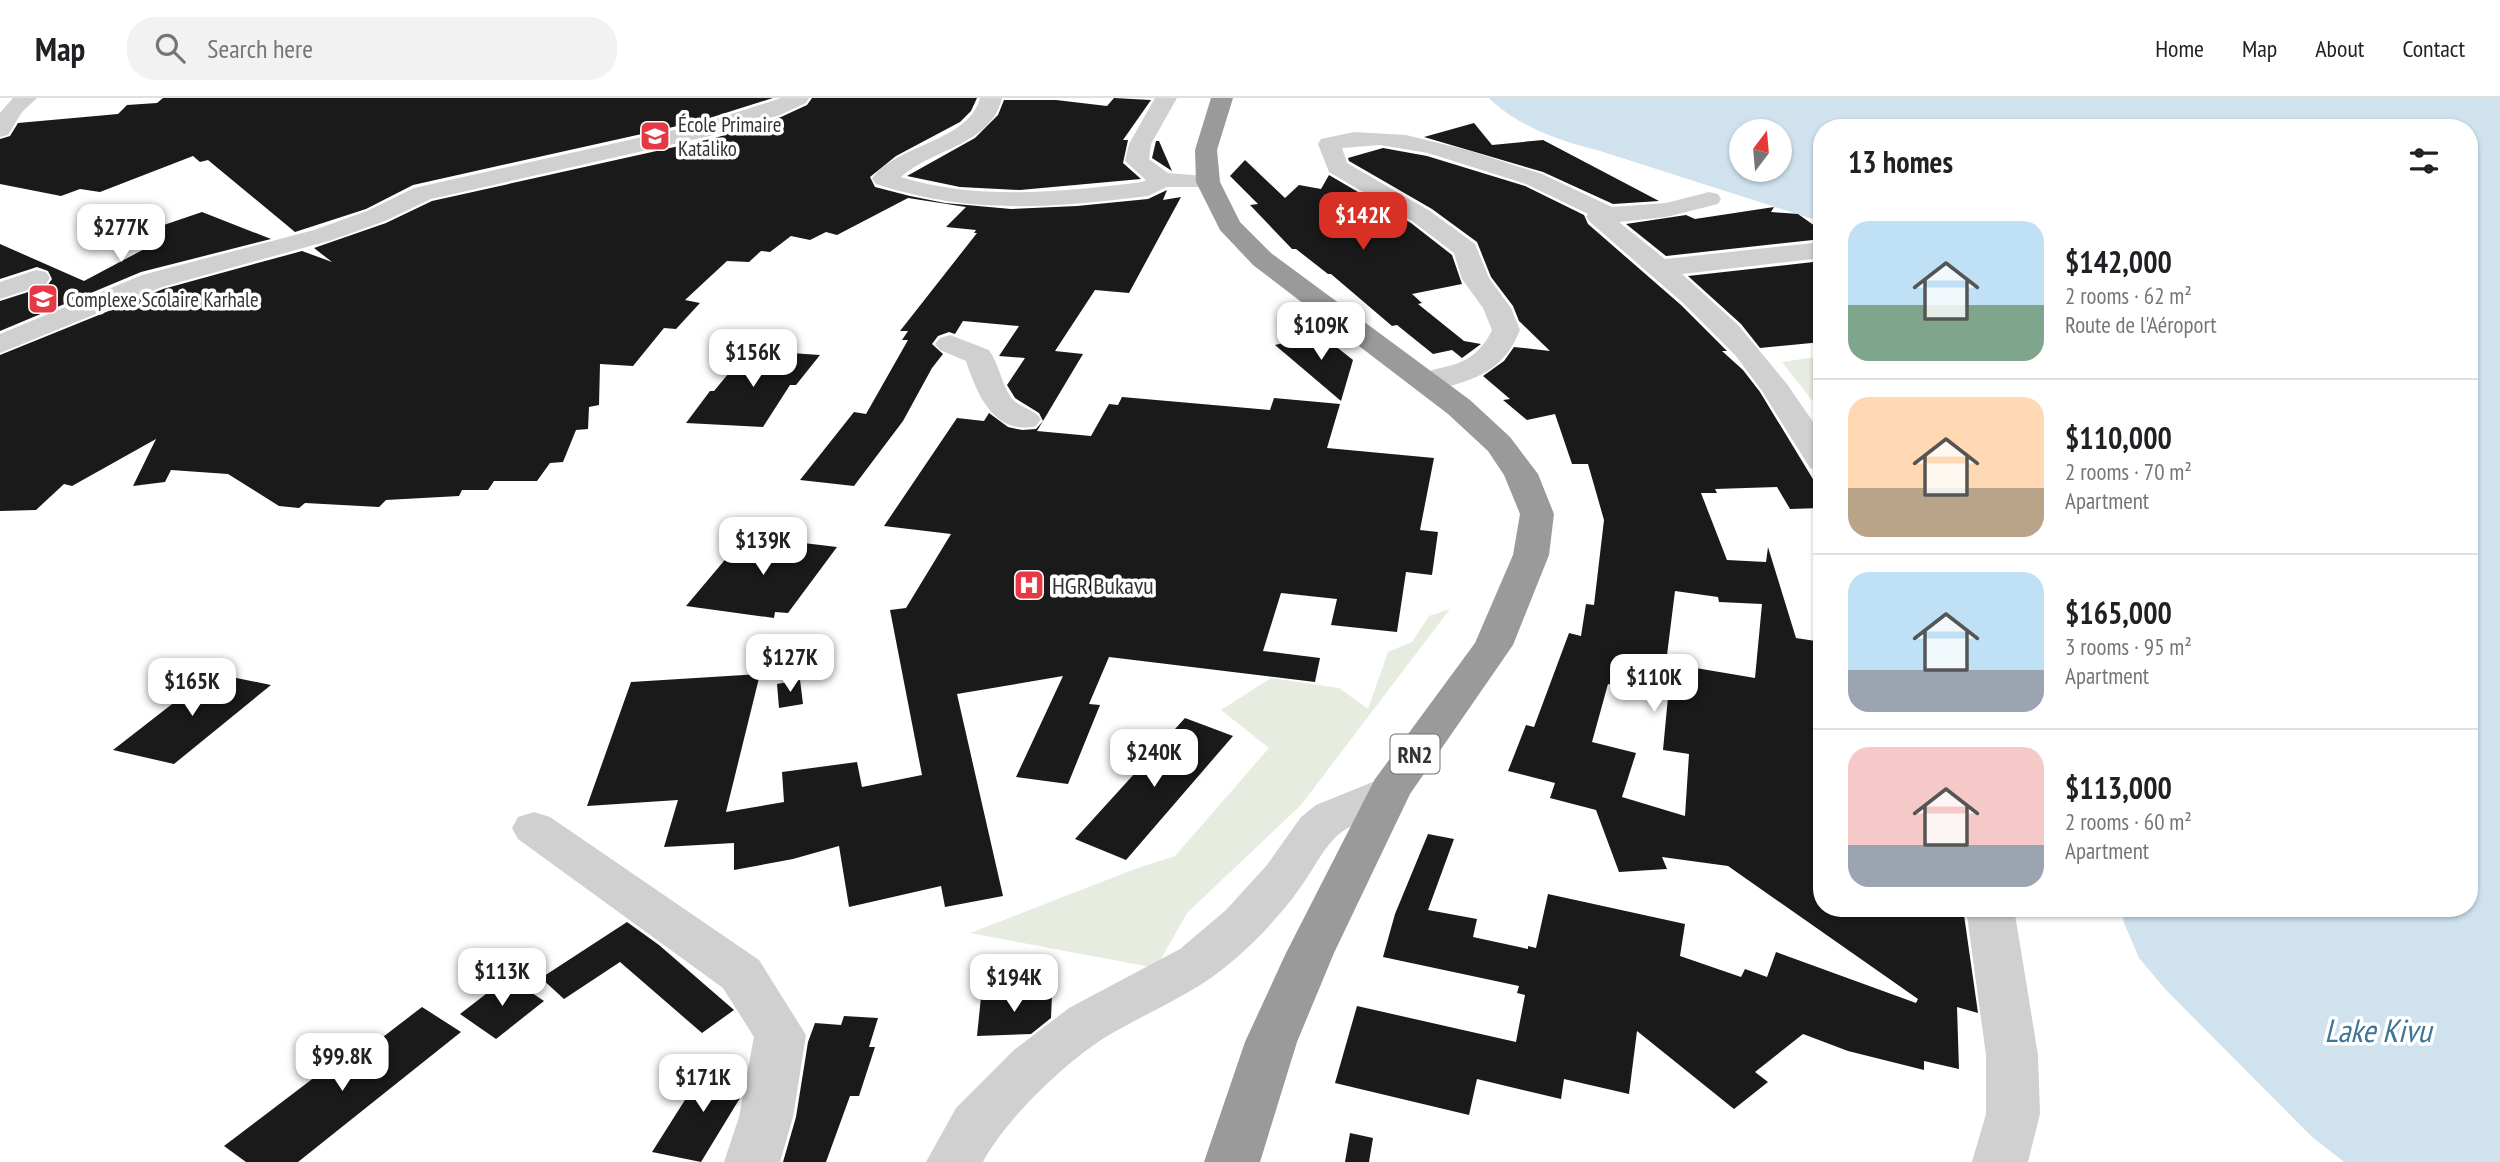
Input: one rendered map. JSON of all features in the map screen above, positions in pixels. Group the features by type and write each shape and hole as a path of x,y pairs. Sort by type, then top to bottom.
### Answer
{"highway":[{"name":"RN2","path":"1222,98 1206,150 1208,182 1230,225 1262,260 1460,407 1499,444 1521,474 1537,514 1531,555 1494,645 1390,790 1310,953 1271,1042 1232,1162"}],"street":[{"path":"0,130 14,108 26,98"},
{"path":"0,344 152,281 323,235 376,216 423,193 706,130 772,110 798,98"},
{"path":"991,98 988,111 948,144 901,164 884,179 972,200 1000,201 1149,189 1162,180"},
{"path":"1166,98 1140,144 1137,161 1162,180 1208,182"},
{"path":"1427,383 1482,365 1493,357 1506,330 1497,308 1476,279 1466,250 1421,216 1337,167 1329,144 1365,137 1396,139 1534,179 1608,215"},
{"path":"1709,199 1666,210 1599,217 1660,268 1745,349 1777,389 1813,447"},
{"path":"1660,268 1813,251"},
{"path":"0,291 36,278"},
{"path":"950,344 979,356 994,398 1012,416 1025,419"},
{"path":"954,1162 975,1124 1033,1065 1087,1023 1197,962 1243,923 1283,877 1317,828 1332,816 1390,790"},
{"path":"534,828 740,974 767,1015 780,1035 766,1117 752,1162"},
{"path":"1991,917 2012,1055 2013,1114 2000,1162"}],"shaded area":[{"path":"1813,357 1813,402 1782,362"},
{"path":"1450,609 1301,805 1187,913 1156,968 970,933 1175,856 1269,748 1221,710 1271,678 1339,688 1368,709 1388,652 1412,642 1429,616"}],"water":[{"name":"Lake Kivu","path":"1489,98 2500,98 2500,1162 2344,1162 2311,1136 2166,990 2139,958 2123,917 2478,917 2478,119 1813,119 1813,219 1568,142 1512,117"}],"building":[{"path":"163,98 773,98 700,121 413,185 366,209 295,232 208,160 200,162 193,156 100,192 80,189 61,196 0,184 0,139 10,136 18,123 118,114 127,105 157,103"},
{"path":"812,98 977,98 971,111 960,122 896,156 870,177 875,187 945,203 1011,209 1148,199 1167,190 1163,200 1181,197 1129,293 1095,290 1055,351 1083,354 1043,421 1039,413 1015,398 1007,385 1025,358 999,356 1019,326 963,321 955,334 949,332 938,336 932,344 943,354 932,368 903,421 854,486 800,480 854,412 866,414 908,340 902,340 908,331 900,331 977,233 974,233 976,230 946,227 966,207 908,198 837,235 826,232 810,240 791,236 770,252 761,251 749,262 727,261 685,300 700,303 676,329 664,328 633,366 600,364 599,405 589,407 588,429 576,430 563,462 550,463 537,481 494,481 488,490 462,490 459,496 386,500 379,507 305,503 299,508 279,506 228,474 171,470 165,482 133,486 156,439 72,486 64,484 36,510 0,511 0,355 163,289 302,251 332,262 314,248 386,223 432,201 715,138 781,117 807,105"},
{"path":"1114,98 1151,100 1123,140 1128,140 1123,163 1141,179 1020,190 960,187 907,176 975,138 998,115 1004,100 1056,100 1107,106"},
{"path":"1474,123 1492,145 1543,140 1659,201 1613,204 1543,172 1424,137"},
{"path":"1156,141 1159,141 1172,171 1152,158"},
{"path":"1383,148 1427,156 1525,186 1584,215 1588,224 1681,305 1727,351 1722,351 1743,370 1760,392 1813,479 1813,508 1790,509 1777,487 1715,489 1717,493 1701,493 1727,560 1766,562 1768,547 1796,638 1813,641 1813,917 1964,917 1978,1013 1957,1007 1959,1069 1924,1061 1924,1070 1848,1051 1803,1034 1755,1072 1768,1082 1734,1109 1637,1031 1629,1094 1564,1079 1561,1099 1477,1079 1469,1115 1335,1083 1357,1006 1516,1042 1525,995 1517,993 1519,986 1383,957 1395,914 1428,834 1454,839 1428,910 1477,919 1473,937 1528,949 1528,946 1536,948 1548,894 1685,924 1680,956 1741,977 1745,969 1767,977 1776,952 1916,1003 1918,999 1728,866 1662,857 1667,869 1619,872 1596,810 1550,798 1555,783 1508,771 1526,725 1534,727 1569,633 1581,636 1586,604 1594,605 1604,520 1588,464 1572,464 1555,414 1527,420 1503,400 1510,399 1483,376 1504,361 1514,347 1550,351 1519,321 1513,306 1491,277 1477,242 1432,209 1348,158","holes":["1675,591 1718,597 1719,602 1762,604 1755,678 1666,663","1608,684 1668,697 1663,750 1689,754 1685,816 1622,797 1636,753 1592,742"]},
{"path":"1245,160 1285,198 1299,185 1321,189 1329,175 1411,223 1452,255 1462,284 1412,294 1422,303 1418,304 1464,341 1481,344 1462,358 1452,350 1433,354 1397,325 1392,326 1331,274 1296,249 1292,249 1250,205 1258,204 1230,176"},
{"path":"1774,207 1771,212 1798,214 1813,225 1813,240 1666,256 1626,224 1686,215 1695,219"},
{"path":"202,212 271,239 141,272 0,331 0,301 47,286 52,279 48,271 37,267 0,279 0,244 84,281 150,246 155,228"},
{"path":"1813,262 1813,343 1760,348 1741,324 1688,276"},
{"path":"1320,334 1353,360 1341,401 1275,345"},
{"path":"748,350 820,355 796,385 790,385 763,427 686,423 710,391 714,391"},
{"path":"1122,397 1270,410 1274,398 1340,404 1327,448 1434,458 1420,530 1438,532 1432,575 1406,572 1397,632 1331,625 1337,599 1281,593 1263,651 1320,658 1315,682 1109,657 1089,704 1100,705 1068,784 1016,777 1063,676 957,694 1003,896 945,907 941,886 849,907 839,846 793,859 734,870 734,843 664,847 678,800 587,806 631,682 760,674 726,812 784,802 782,772 857,762 862,787 922,775 890,610 906,608 951,534 884,526 957,418 984,421 989,413 1008,427 1022,430 1036,429 1043,421 1037,431 1091,436 1109,404 1118,405"},
{"path":"745,536 837,547 788,613 775,612 774,618 686,606"},
{"path":"212,673 271,685 174,764 113,750"},
{"path":"800,680 803,704 779,708 777,684"},
{"path":"1185,718 1233,736 1126,860 1075,839"},
{"path":"627,922 659,945 734,1010 702,1033 620,962 564,999 541,978"},
{"path":"508,977 544,1001 496,1039 460,1014"},
{"path":"1052,994 1051,1018 1031,1034 977,1036 981,997"},
{"path":"422,1007 461,1032 298,1162 246,1162 224,1146 332,1064 340,1070"},
{"path":"844,1016 878,1018 869,1047 875,1047 859,1096 850,1096 826,1162 783,1162 796,1117 808,1042 815,1023 841,1025"},
{"path":"709,1062 745,1071 740,1098 701,1162 652,1152"},
{"path":"1350,1133 1373,1138 1369,1162 1345,1162"}],"place":[{"name":"École Primaire Kataliko","path":"655,136"},
{"name":"Complexe Scolaire Karhale","path":"43,299"},
{"name":"HGR Bukavu","path":"1029,585"}]}
